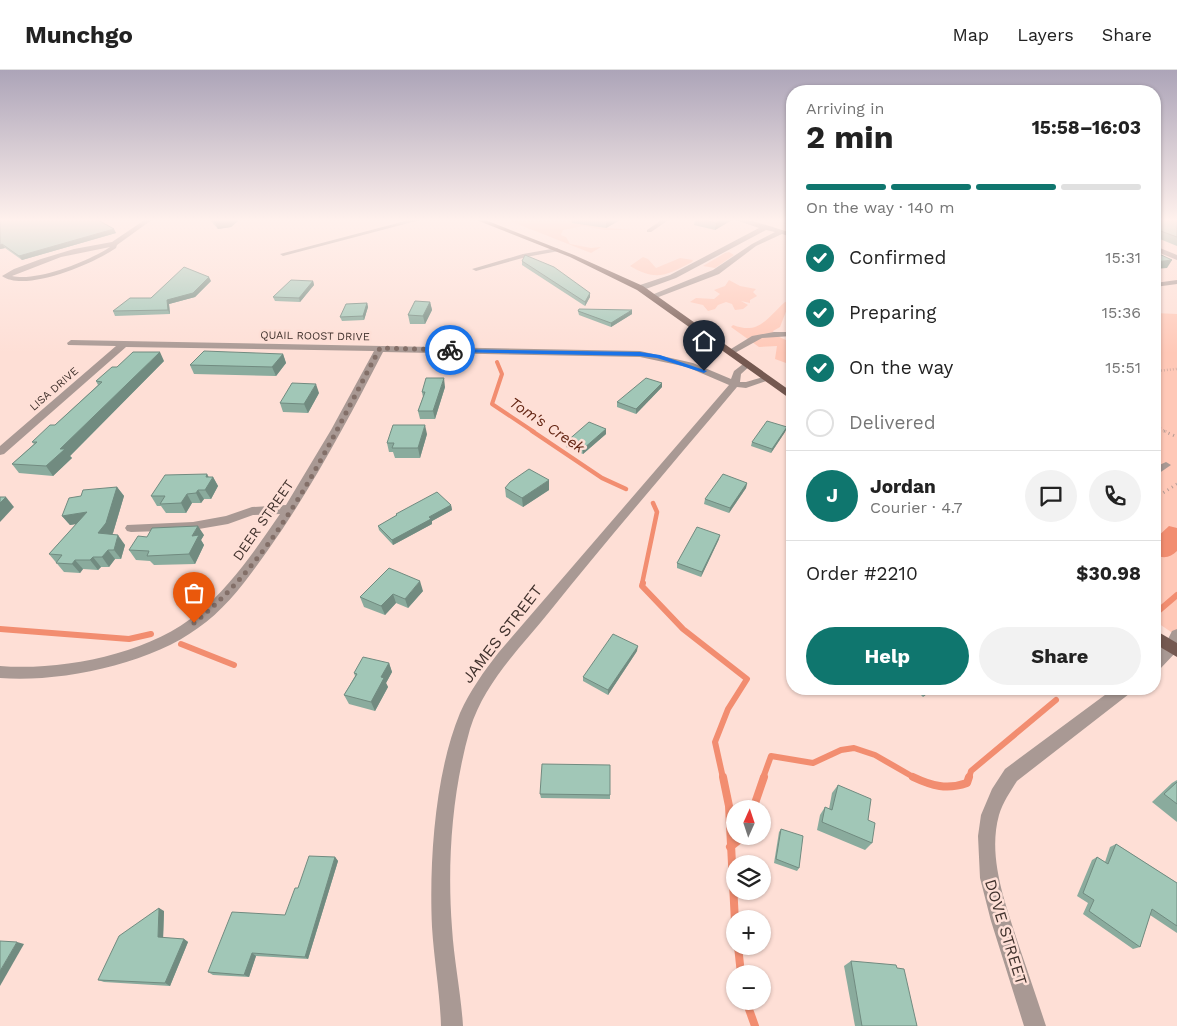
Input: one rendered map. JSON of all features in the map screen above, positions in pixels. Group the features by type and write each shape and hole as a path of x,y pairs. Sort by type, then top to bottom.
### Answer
{"main road":[{"path":"587,264 653,296 786,392"},
{"path":"1161,638 1175,644"}],"street":[{"path":"34,264 6,276 9,279 19,280 49,274 80,264"},
{"path":"476,269 495,264"},
{"path":"640,288 672,278 699,264"},
{"path":"653,296 713,273 727,264"},
{"path":"695,266 713,273"},
{"path":"1161,284 1177,282"},
{"path":"780,334 786,331"},
{"path":"730,352 744,348 754,338 786,334"},
{"name":"QUAIL ROOST DRIVE","path":"71,343 640,354 690,365 735,384"},
{"name":"LISA DRIVE","path":"0,452 124,344"},
{"name":"DEER STREET","path":"0,672 18,674 86,666 149,646 183,631 215,606 238,581 291,509 334,437 380,348"},
{"name":"JAMES STREET","path":"452,1026 442,929 444,819 462,728 474,700 490,674 576,569 735,384 737,373 747,364"},
{"path":"735,384 746,384 767,379"},
{"path":"1161,468 1166,465"},
{"path":"132,528 193,526 228,520 252,512 291,509"},
{"path":"1161,658 1175,644"},
{"name":"DOVE STREET","path":"1036,1026 992,895 986,857 987,824 999,790 1011,775 1116,695"}],"path":[{"path":"1161,370 1177,369"},
{"path":"1161,429 1177,437"},
{"path":"1161,494 1177,484"}],"shaded area":[{"path":"633,264 652,264 656,268 667,264 689,264 662,275 648,274 630,266"},
{"path":"707,264 721,264 715,268 703,266"},
{"path":"729,280 740,286 756,289 753,292 757,296 750,300 750,303 741,301 748,305 743,309 735,310 732,304 726,302 708,311 703,305 690,302 696,298 714,299 720,294 714,290 725,286"},
{"path":"785,302 786,311 780,327 773,331 775,335 786,340 786,363 775,359 777,346 759,347 731,327 733,325 742,328 756,327 762,324"},
{"path":"1161,313 1177,314 1177,636 1161,625"},
{"path":"1169,526 1177,528 1177,551 1170,556 1161,557 1161,533"}],"building":[{"path":"526,264 546,264 554,267 590,293 585,302"},
{"path":"184,267 209,277 193,293 167,300 168,310 113,311 130,298 151,298"},
{"path":"291,280 313,281 299,298 273,297"},
{"path":"415,301 430,302 423,316 408,315"},
{"path":"367,303 363,316 340,317 346,304"},
{"path":"579,309 632,310 611,323 578,311"},
{"path":"204,351 283,354 272,367 190,365"},
{"path":"133,352 160,352 60,449 65,449 46,466 12,464 37,442 32,442 50,425 55,425 102,382 96,381 112,367 117,367"},
{"path":"426,378 444,378 433,411 418,411 425,392 422,392"},
{"path":"646,378 662,383 636,409 617,402"},
{"path":"292,383 316,384 304,404 280,403"},
{"path":"767,421 786,427 772,449 752,442"},
{"path":"589,422 606,429 583,449 566,442"},
{"path":"393,425 425,425 418,448 392,448 394,443 387,443"},
{"path":"529,469 549,480 522,498 505,488 510,482"},
{"path":"207,474 206,477 213,477 205,490 198,490 196,493 187,494 181,503 160,504 165,496 151,496 165,475"},
{"path":"723,474 747,483 730,508 705,499"},
{"path":"117,487 106,523 98,533 118,535 114,550 108,550 102,557 93,557 90,560 75,560 72,564 56,563 62,555 49,554 87,512 62,516 69,498 81,496 83,490"},
{"path":"437,492 451,505 429,517 431,519 392,540 378,526 396,514"},
{"path":"0,497 6,497 0,503"},
{"path":"198,526 192,536 199,535 189,554 147,556 149,551 129,550 138,536 147,537 152,528"},
{"path":"697,527 720,535 702,572 677,563"},
{"path":"389,568 420,581 405,599 393,594 381,606 360,597"},
{"path":"613,634 638,646 608,690 583,677"},
{"path":"363,657 389,663 381,677 384,678 371,702 344,695 357,674 354,673"},
{"path":"542,764 610,765 610,795 540,794"},
{"path":"1177,782 1177,804 1164,794"},
{"path":"838,785 871,799 868,820 875,823 872,843 822,822 825,807 832,810"},
{"path":"781,829 803,836 799,868 776,859"},
{"path":"1116,844 1177,883 1177,926 1152,909 1140,947 1089,911 1094,900 1083,893 1097,857 1108,864"},
{"path":"309,856 335,857 305,957 252,953 244,975 208,972 232,912 285,915 295,888 298,888"},
{"path":"159,908 158,937 184,939 165,983 98,980 119,936"},
{"path":"0,941 17,942 0,971"},
{"path":"851,961 896,965 897,968 904,969 917,1026 862,1026"}],"waterway":[{"name":"Tom's Creek","path":"497,362 502,374 492,404 534,432"},
{"name":"Tom's Creek","path":"532,431 602,478 626,489"},
{"name":"Tom's Creek","path":"642,584 657,512 653,503"},
{"name":"Tom's Creek","path":"643,583 642,586 683,629 747,679 728,709 715,742 723,778"},
{"path":"1161,609 1177,595"},
{"path":"0,629 129,639 151,634"},
{"path":"181,644 234,665"},
{"path":"969,778 971,771 1056,700"},
{"path":"763,778 771,756 813,763 841,750 854,748 875,755 914,777"},
{"name":"Tom's Creek","path":"723,777 729,806 731,846"},
{"path":"756,800 764,777"},
{"path":"914,777 933,785 946,787 967,783 969,777"},
{"name":"Tom's Creek","path":"731,846 734,910"},
{"name":"Tom's Creek","path":"739,955 740,965"},
{"name":"Tom's Creek","path":"749,1010 755,1026"}],"way so far":[{"path":"194,623 215,606 238,581 287,516 334,437 380,348 450,350"}],"route":[{"path":"450,350 640,354 658,356 704,371"}]}
